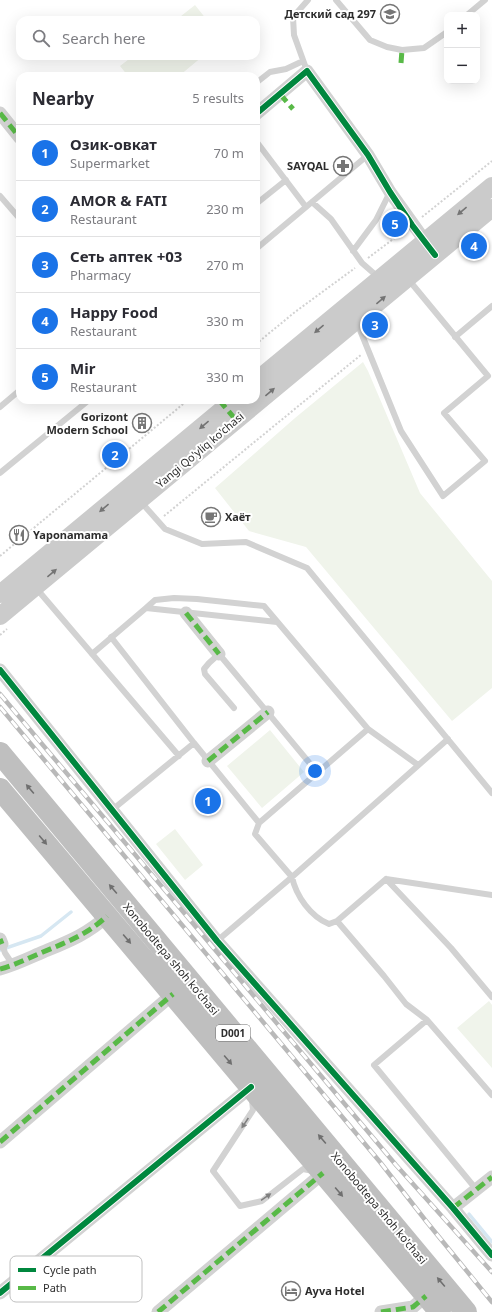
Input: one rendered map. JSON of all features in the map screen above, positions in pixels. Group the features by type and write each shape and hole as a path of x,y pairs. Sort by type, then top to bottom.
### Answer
{"highway":[{"name":"Xonobodtepa shoh ko'chasi","path":"0,753 466,1312"},
{"name":"Xonobodtepa shoh ko'chasi","path":"0,789 433,1304"}],"main road":[{"name":"Yangi Qo'yliq ko'chasi","path":"260,384 407,278 430,248 492,186"},
{"name":"Yangi Qo'yliq ko'chasi","path":"260,378 351,319 380,278 492,208"},
{"name":"Yangi Qo'yliq ko'chasi","path":"6,621 35,587 228,407"},
{"name":"Yangi Qo'yliq ko'chasi","path":"0,594 134,494"}],"street":[{"path":"260,110 305,66 368,155 412,225 430,248"},
{"path":"0,113 16,133"},
{"path":"186,613 219,654"},
{"path":"0,670 216,941 463,1200 492,1254"},
{"path":"208,761 268,712"},
{"path":"0,969 13,965 81,936 107,916"},
{"path":"0,1142 173,994"},
{"path":"45,1256 250,1087"},
{"path":"158,1312 323,1173"},
{"path":"463,1200 492,1177"},
{"path":"0,1293 10,1285"},
{"path":"381,1312 433,1304"}],"lane":[{"path":"260,80 270,72 305,66 294,35 293,17 308,0"},
{"path":"336,0 370,40 387,46 402,50 424,48 444,34"},
{"path":"470,12 484,0"},
{"path":"260,145 306,207"},
{"path":"260,246 368,155"},
{"path":"260,201 286,180"},
{"path":"353,251 376,220 390,192"},
{"path":"0,196 16,214"},
{"path":"312,202 331,219 362,263 380,278"},
{"path":"351,319 401,431 443,496 485,461 444,414 490,379 407,278"},
{"path":"455,337 492,306"},
{"path":"0,407 16,393"},
{"path":"0,473 84,404"},
{"path":"134,494 165,529 202,544 246,542 307,568 492,793"},
{"path":"35,587 179,756"},
{"path":"92,654 155,600 174,598 264,606 368,729 418,765"},
{"path":"146,608 277,622"},
{"path":"111,637 258,822"},
{"path":"234,708 205,674 204,669 219,654 318,772"},
{"path":"368,729 258,822 255,834 292,877 293,885 300,897 316,916 329,924 337,921 386,879 492,895"},
{"path":"216,941 292,877 448,739"},
{"path":"112,810 194,743"},
{"path":"386,879 451,948 492,997"},
{"path":"337,921 406,1004 427,1020 492,1095"},
{"path":"2,945 13,965"},
{"path":"427,1020 374,1066 463,1200"},
{"path":"250,1087 254,1110 213,1170 240,1206 262,1201 303,1169 323,1173"}],"path":[{"path":"260,341 295,312 412,225 492,161"},
{"path":"157,521 364,352 351,319"},
{"path":"0,556 183,404"},
{"path":"0,635 6,621"}],"shaded area":[{"path":"195,5 204,16 181,16"},
{"path":"128,60 198,60 184,72 125,72 120,66"},
{"path":"363,362 420,493 492,581 492,688 452,721 306,547 249,531 215,488 295,418"},
{"path":"270,730 304,772 262,808 227,766"},
{"path":"175,829 203,865 185,880 156,844"},
{"path":"489,1001 492,1005 492,1068 457,1028"}],"waterway":[{"path":"0,950 41,936 71,912"},
{"path":"469,1214 492,1242"}],"railway":[{"path":"0,694 396,1165 492,1272"},
{"path":"0,707 380,1162 492,1302"}],"marked path":[{"path":"401,63 402,50"},
{"path":"280,94 293,109"},
{"path":"0,113 16,133"},
{"path":"222,404 236,420"},
{"path":"186,613 219,654"},
{"path":"208,761 268,712"},
{"path":"0,969 11,966 77,937 92,928 107,916"},
{"path":"0,939 2,944"},
{"path":"0,1142 173,994"},
{"path":"158,1312 323,1173"},
{"path":"453,1208 492,1177"},
{"path":"381,1312 413,1307 426,1296"}],"cycle path":[{"path":"260,111 307,71 368,155 412,225 435,255"},
{"path":"0,670 217,941 453,1208 492,1255"},
{"path":"45,1256 251,1087"},
{"path":"0,1293 10,1285"}],"place":[{"name":"Детский сад 297","path":"390,14"},
{"name":"SAYQAL","path":"343,166"},
{"name":"Mir","path":"395,224"},
{"name":"Happy Food","path":"474,246"},
{"name":"Сеть аптек +03","path":"375,325"},
{"name":"Gorizont Modern School","path":"142,423"},
{"name":"AMOR & FATI","path":"115,455"},
{"name":"Хаёт","path":"211,517"},
{"name":"Yaponamama","path":"19,535"},
{"name":"Озик-овкат","path":"208,801"},
{"name":"Ayva Hotel","path":"291,1291"}]}
